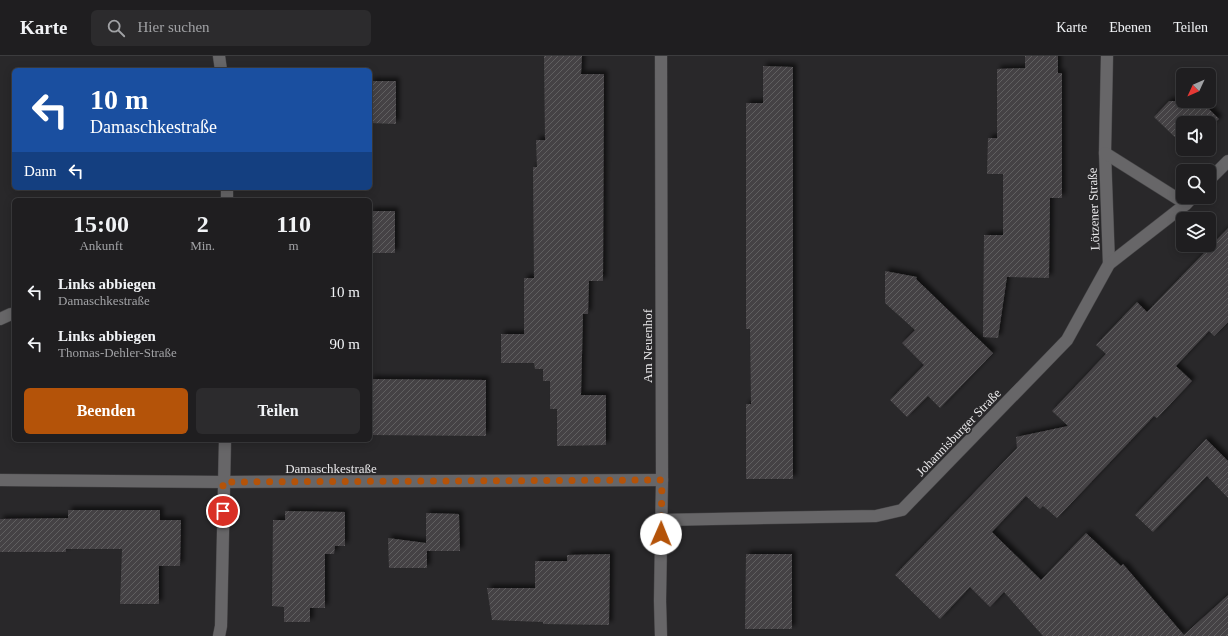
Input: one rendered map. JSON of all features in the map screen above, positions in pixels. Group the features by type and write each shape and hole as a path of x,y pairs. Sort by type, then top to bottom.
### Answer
{"street":[{"path":"219,56 221,68"},
{"name":"Am Neuenhof","path":"661,56 662,480 660,601 662,636"},
{"name":"Lötzener Straße","path":"1107,56 1105,153 1109,264"},
{"name":"Lötzener Straße","path":"1105,153 1176,193"},
{"path":"1216,173 1228,161"},
{"name":"Johannisburger Straße","path":"661,520 876,516 902,510 1067,340 1109,264 1184,204"},
{"path":"219,636 221,626 225,442"},
{"name":"Damaschkestraße","path":"0,480 223,482 662,480"}],"building":[{"path":"544,56 582,56 581,74 604,74 603,281 589,281 588,314 583,314 581,395 606,395 606,445 557,446 557,409 550,409 550,381 543,381 543,369 535,369 534,363 501,363 501,334 524,334 524,278 534,278 533,167 537,167 536,140 545,140"},
{"path":"1025,56 1058,56 1058,73 1062,73 1062,198 1050,198 1049,278 1007,277 998,338 983,337 984,235 1003,235 1003,174 987,174 988,138 997,138 997,69 1025,68"},
{"path":"763,66 793,67 793,479 746,479 746,404 751,404 750,329 746,329 746,103 763,103"},
{"path":"372,81 396,81 396,124 372,123"},
{"path":"1169,101 1176,101 1176,108 1208,108 1216,116 1176,116 1176,138 1154,117"},
{"path":"372,211 395,211 395,253 372,253"},
{"path":"1228,228 1228,322 1214,336 1209,331 1176,366 1192,381 1157,418 1154,416 1057,518 1043,506 1040,509 1026,496 992,532 1041,580 1086,533 1121,566 1123,564 1184,635 1228,595 1228,636 1043,636 1004,592 990,607 970,587 940,619 895,575 1017,448 1016,437 1068,426 1052,411 1106,354 1096,345 1137,302 1147,312 1205,252 1216,252 1216,240"},
{"path":"885,271 917,277 916,279 993,353 940,408 928,396 907,417 890,400 924,365 902,343 915,330 885,303"},
{"path":"372,379 486,380 486,436 372,435"},
{"path":"1206,439 1228,461 1228,498 1207,476 1153,532 1135,515"},
{"path":"68,510 160,510 160,520 181,520 180,566 159,566 159,604 120,604 122,549 66,549 66,552 0,552 0,519 68,518"},
{"path":"285,511 345,512 345,546 335,546 334,554 325,554 325,608 310,608 310,622 284,622 284,607 272,606 273,520 285,520"},
{"path":"426,513 459,514 460,551 427,551 427,568 389,568 388,538 426,543"},
{"path":"610,554 609,625 543,624 543,622 492,620 487,588 535,588 535,561 567,561 567,555"},
{"path":"746,554 792,554 792,629 745,629"}],"route":[{"path":"223,511 223,482 662,480 661,534"}]}
